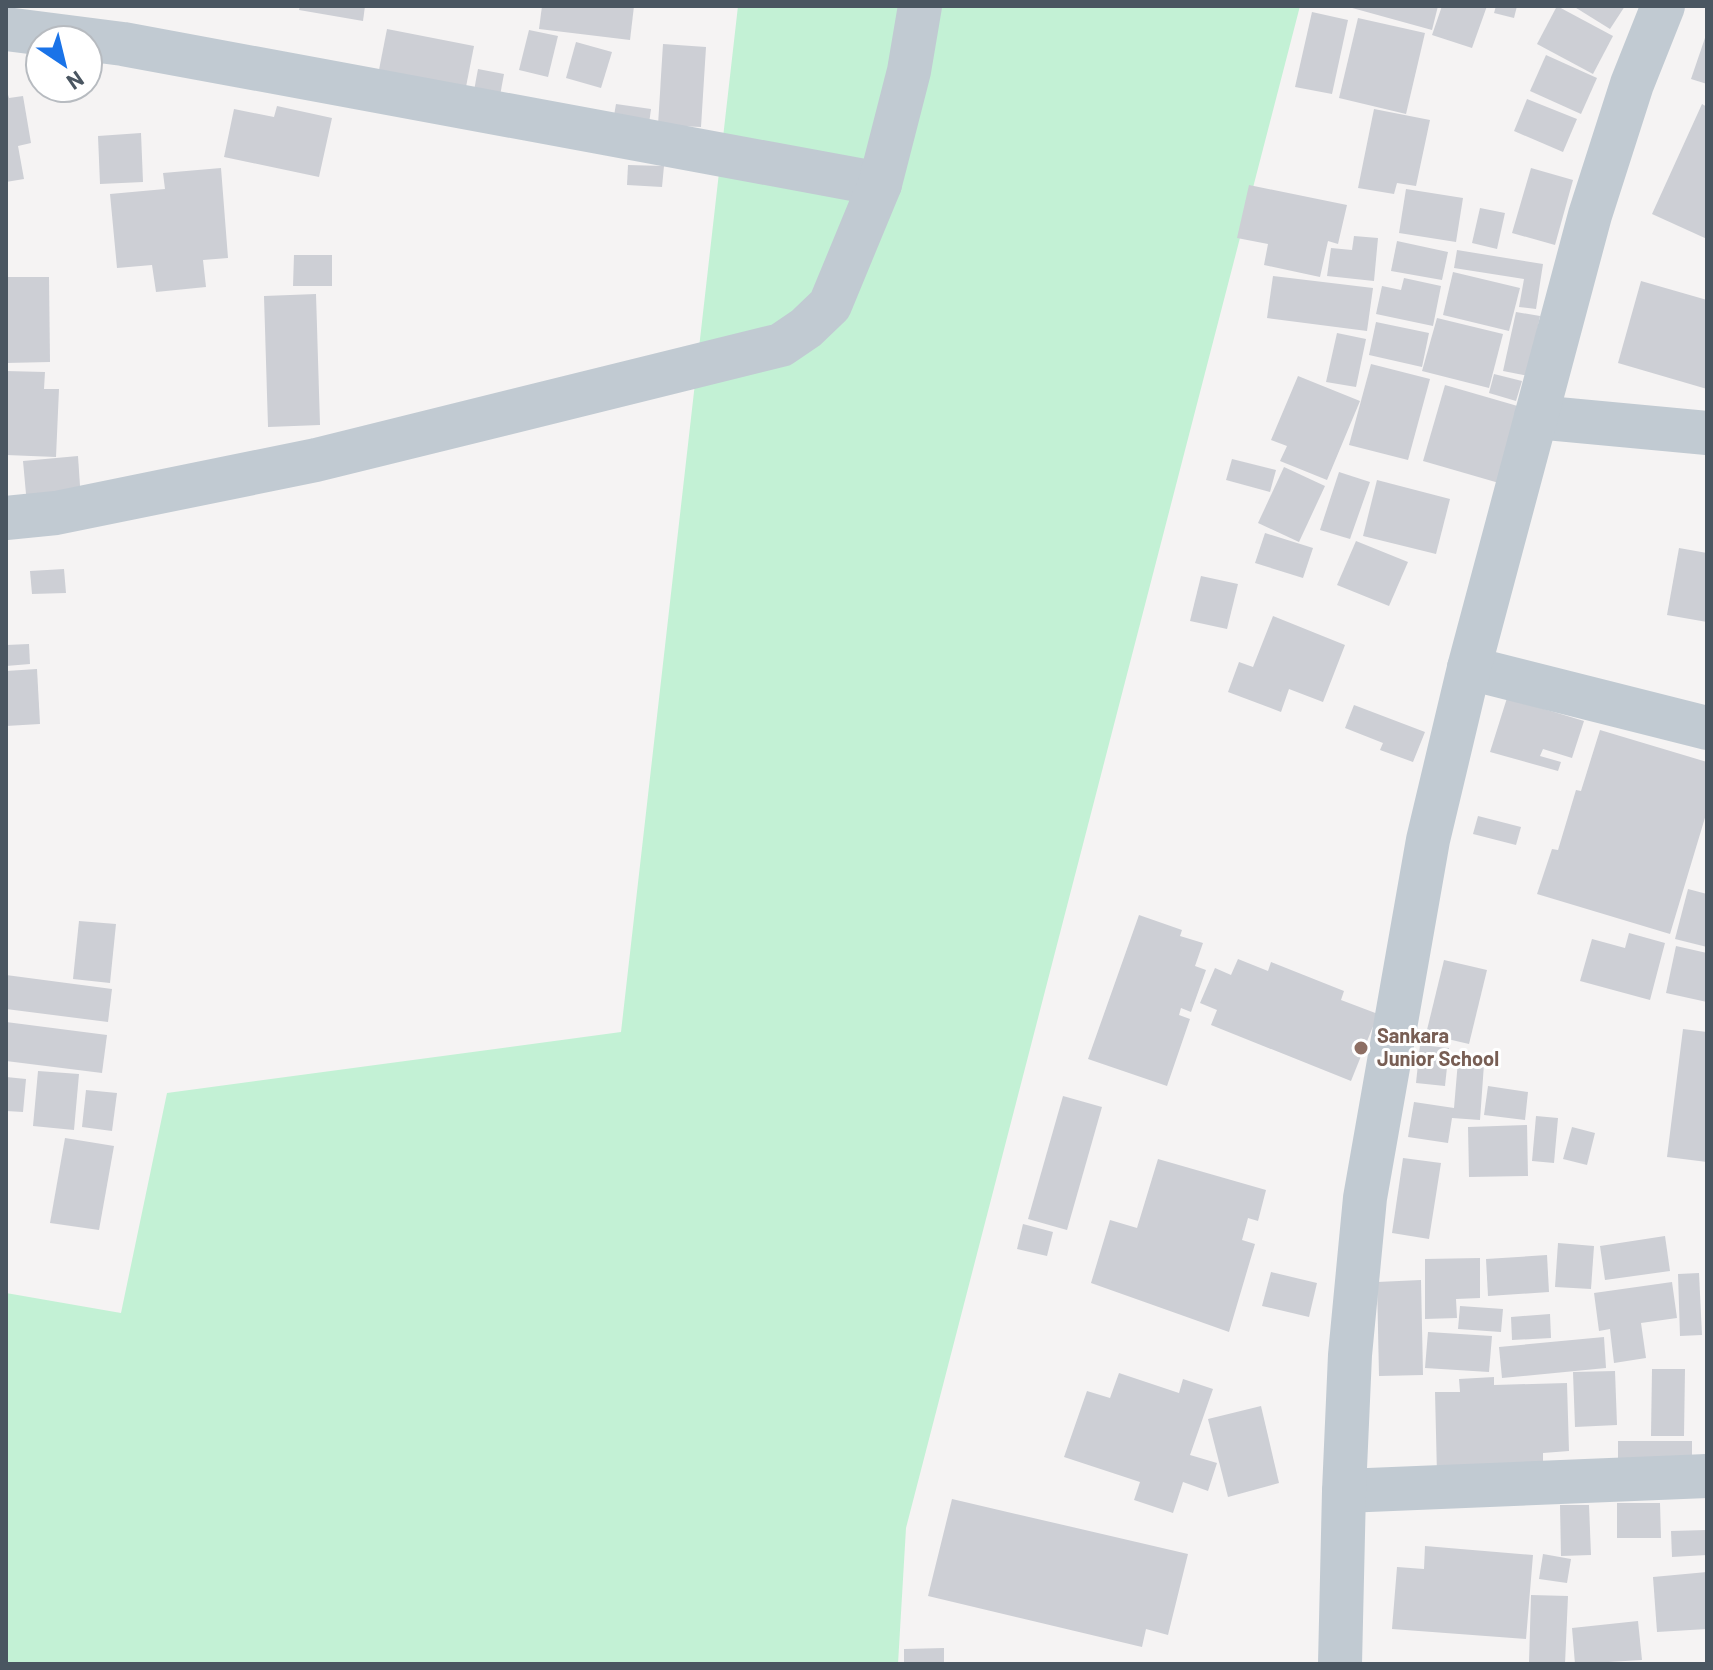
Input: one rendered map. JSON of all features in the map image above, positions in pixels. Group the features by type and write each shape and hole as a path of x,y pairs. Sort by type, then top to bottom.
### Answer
{"street":[{"path":"6,518 56,513 316,460 781,345 806,328 830,305 880,184 909,71 920,6"},
{"path":"1340,1664 1350,1355 1365,1198 1428,840 1469,668 1590,215 1632,84 1663,6"},
{"path":"6,29 123,44 880,184"},
{"path":"1536,417 1707,433"},
{"path":"1469,668 1707,728"},
{"path":"1344,1491 1707,1476"}],"green space":[{"path":"738,6 1300,6 906,1528 898,1664 6,1664 6,1293 121,1313 167,1093 621,1032"}],"building":[{"path":"300,6 365,6 363,21 299,10"},
{"path":"542,6 634,6 630,40 539,29"},
{"path":"1345,6 1438,6 1432,30"},
{"path":"1442,6 1487,6 1472,48 1432,35"},
{"path":"1496,6 1517,6 1514,18 1494,13"},
{"path":"1557,6 1613,36 1593,74 1537,44"},
{"path":"1573,6 1625,6 1610,29"},
{"path":"1312,12 1348,20 1332,94 1295,87"},
{"path":"1358,18 1425,33 1406,114 1339,98"},
{"path":"387,29 474,46 464,97 377,80"},
{"path":"529,30 558,36 548,77 519,70"},
{"path":"1707,32 1707,84 1691,79"},
{"path":"576,42 612,52 601,88 566,78"},
{"path":"663,44 706,47 701,127 658,125"},
{"path":"1546,55 1597,78 1581,114 1530,91"},
{"path":"478,69 504,74 499,101 473,96"},
{"path":"6,88 9,98 23,96 31,143 18,146 24,179 6,182"},
{"path":"1527,99 1577,119 1563,152 1514,131"},
{"path":"616,104 651,109 648,131 612,127"},
{"path":"1702,104 1707,107 1707,239 1652,214"},
{"path":"277,106 332,118 319,177 224,157 234,109 274,117"},
{"path":"1374,109 1430,120 1416,186 1397,183 1394,194 1358,188"},
{"path":"141,133 143,182 100,184 98,136"},
{"path":"628,165 664,166 662,187 627,185"},
{"path":"221,168 228,258 203,260 206,287 156,292 152,265 117,268 110,194 165,189 163,173"},
{"path":"1531,168 1573,180 1555,245 1512,233"},
{"path":"1249,185 1347,205 1338,244 1328,241 1320,277 1264,265 1268,244 1237,238"},
{"path":"1406,189 1463,198 1456,242 1399,233"},
{"path":"1480,208 1505,213 1497,249 1472,243"},
{"path":"1354,236 1378,238 1374,281 1327,276 1331,248 1352,250"},
{"path":"1397,241 1448,252 1442,280 1391,271"},
{"path":"1457,250 1543,264 1536,309 1519,307 1524,279 1454,268"},
{"path":"294,255 332,255 332,286 293,286"},
{"path":"1453,272 1520,288 1509,331 1443,315"},
{"path":"1273,276 1373,288 1367,331 1267,318"},
{"path":"6,277 49,277 50,362 6,363"},
{"path":"1404,278 1441,286 1433,326 1376,314 1382,286 1401,290"},
{"path":"1641,281 1707,300 1707,389 1618,363"},
{"path":"316,294 320,425 268,427 264,296"},
{"path":"1516,312 1540,316 1528,376 1503,371"},
{"path":"1437,318 1503,334 1489,388 1422,371"},
{"path":"1376,322 1429,333 1422,367 1369,355"},
{"path":"1337,333 1366,339 1356,387 1326,382"},
{"path":"1371,364 1430,379 1408,460 1349,445"},
{"path":"6,371 45,372 44,389 59,389 56,457 6,455"},
{"path":"1494,374 1522,381 1516,401 1489,393"},
{"path":"1298,376 1360,401 1327,480 1280,461 1287,446 1271,440"},
{"path":"1445,385 1521,407 1499,483 1423,461"},
{"path":"78,456 81,501 27,505 23,461"},
{"path":"1232,459 1276,470 1270,492 1226,480"},
{"path":"1284,467 1325,486 1299,542 1258,523"},
{"path":"1339,472 1370,482 1350,539 1320,530"},
{"path":"1377,480 1450,499 1436,554 1363,536"},
{"path":"1265,533 1313,548 1303,578 1255,563"},
{"path":"1356,541 1408,562 1389,606 1337,585"},
{"path":"1679,548 1707,553 1707,622 1667,615"},
{"path":"64,569 66,593 32,594 30,571"},
{"path":"1201,576 1238,584 1227,629 1190,621"},
{"path":"1273,616 1345,645 1323,702 1289,689 1281,712 1228,692 1239,662 1253,667"},
{"path":"29,644 30,664 6,666 6,645"},
{"path":"37,669 40,724 6,726 6,671"},
{"path":"1507,698 1584,721 1572,758 1543,749 1540,756 1561,762 1558,771 1490,752"},
{"path":"1354,705 1425,732 1413,762 1380,750 1383,743 1345,728"},
{"path":"1600,730 1707,762 1707,811 1670,934 1537,894 1552,849 1558,850 1576,790 1581,791"},
{"path":"1478,816 1521,827 1516,845 1473,834"},
{"path":"1688,889 1707,894 1707,947 1675,939"},
{"path":"1139,915 1182,930 1180,936 1203,943 1195,966 1206,970 1191,1012 1181,1008 1179,1015 1190,1019 1167,1086 1088,1059"},
{"path":"79,921 116,924 110,983 73,979"},
{"path":"1629,933 1665,943 1650,1000 1580,981 1592,939 1625,948"},
{"path":"1676,946 1707,953 1707,1002 1666,993"},
{"path":"1238,959 1268,971 1271,962 1344,991 1341,1000 1378,1014 1351,1081 1211,1025 1217,1010 1200,1003 1215,968 1231,975"},
{"path":"1444,960 1487,970 1469,1044 1426,1034"},
{"path":"6,975 112,989 108,1022 6,1009"},
{"path":"6,1022 107,1035 102,1073 6,1061"},
{"path":"1683,1029 1707,1032 1707,1162 1667,1157"},
{"path":"1420,1045 1449,1048 1445,1086 1416,1083"},
{"path":"1458,1061 1484,1064 1480,1120 1452,1118 1448,1143 1408,1137 1414,1102 1454,1108"},
{"path":"38,1071 79,1074 74,1130 33,1126"},
{"path":"6,1077 26,1079 23,1112 6,1111"},
{"path":"1488,1086 1528,1092 1525,1120 1484,1115"},
{"path":"86,1090 117,1093 112,1131 82,1127"},
{"path":"1063,1096 1102,1107 1067,1230 1028,1219"},
{"path":"1536,1116 1558,1118 1554,1163 1532,1161"},
{"path":"1527,1125 1528,1176 1469,1177 1468,1127"},
{"path":"1572,1127 1595,1133 1587,1165 1563,1159"},
{"path":"65,1138 114,1146 99,1230 50,1223"},
{"path":"1403,1158 1441,1163 1429,1239 1392,1233"},
{"path":"1158,1159 1266,1190 1258,1221 1248,1218 1242,1240 1255,1244 1229,1332 1091,1283 1110,1220 1137,1228"},
{"path":"1023,1224 1053,1232 1047,1256 1017,1249"},
{"path":"1665,1236 1670,1271 1605,1280 1600,1246"},
{"path":"1558,1243 1594,1246 1591,1289 1555,1287"},
{"path":"1547,1255 1549,1292 1488,1296 1486,1259"},
{"path":"1480,1258 1480,1298 1456,1299 1457,1318 1425,1319 1425,1259"},
{"path":"1271,1272 1317,1283 1309,1317 1262,1306"},
{"path":"1699,1273 1702,1335 1680,1336 1678,1274"},
{"path":"1421,1280 1423,1375 1379,1376 1377,1282"},
{"path":"1672,1282 1677,1318 1641,1323 1646,1358 1614,1363 1610,1329 1599,1331 1594,1293"},
{"path":"1460,1306 1503,1309 1501,1332 1458,1329"},
{"path":"1550,1314 1551,1338 1512,1340 1511,1317"},
{"path":"1428,1332 1492,1336 1489,1372 1425,1368"},
{"path":"1604,1337 1606,1368 1502,1378 1499,1347"},
{"path":"1652,1369 1685,1369 1684,1436 1651,1436"},
{"path":"1615,1371 1617,1425 1575,1427 1573,1372"},
{"path":"1119,1373 1179,1393 1183,1379 1213,1389 1190,1455 1217,1463 1208,1491 1183,1482 1173,1513 1134,1500 1140,1482 1064,1457 1087,1391 1110,1398"},
{"path":"1494,1377 1494,1385 1567,1383 1569,1451 1543,1453 1543,1472 1437,1475 1435,1392 1460,1392 1459,1379"},
{"path":"1261,1406 1279,1483 1228,1497 1208,1419"},
{"path":"1618,1441 1692,1441 1692,1474 1618,1473"},
{"path":"952,1499 1188,1554 1168,1635 1146,1629 1142,1647 928,1596"},
{"path":"1617,1503 1660,1503 1661,1538 1617,1538"},
{"path":"1560,1505 1589,1505 1591,1555 1561,1556"},
{"path":"1707,1530 1707,1555 1672,1557 1671,1531"},
{"path":"1425,1546 1533,1555 1526,1639 1392,1629 1397,1567 1424,1569"},
{"path":"1543,1554 1571,1559 1567,1583 1539,1579"},
{"path":"1707,1572 1707,1629 1657,1632 1653,1577"},
{"path":"1531,1595 1568,1596 1565,1664 1529,1663"},
{"path":"1638,1621 1642,1660 1575,1664 1572,1628"},
{"path":"944,1648 944,1664 904,1664 904,1649"}],"place":[{"name":"Sankara Junior School","path":"1361,1048"}]}
